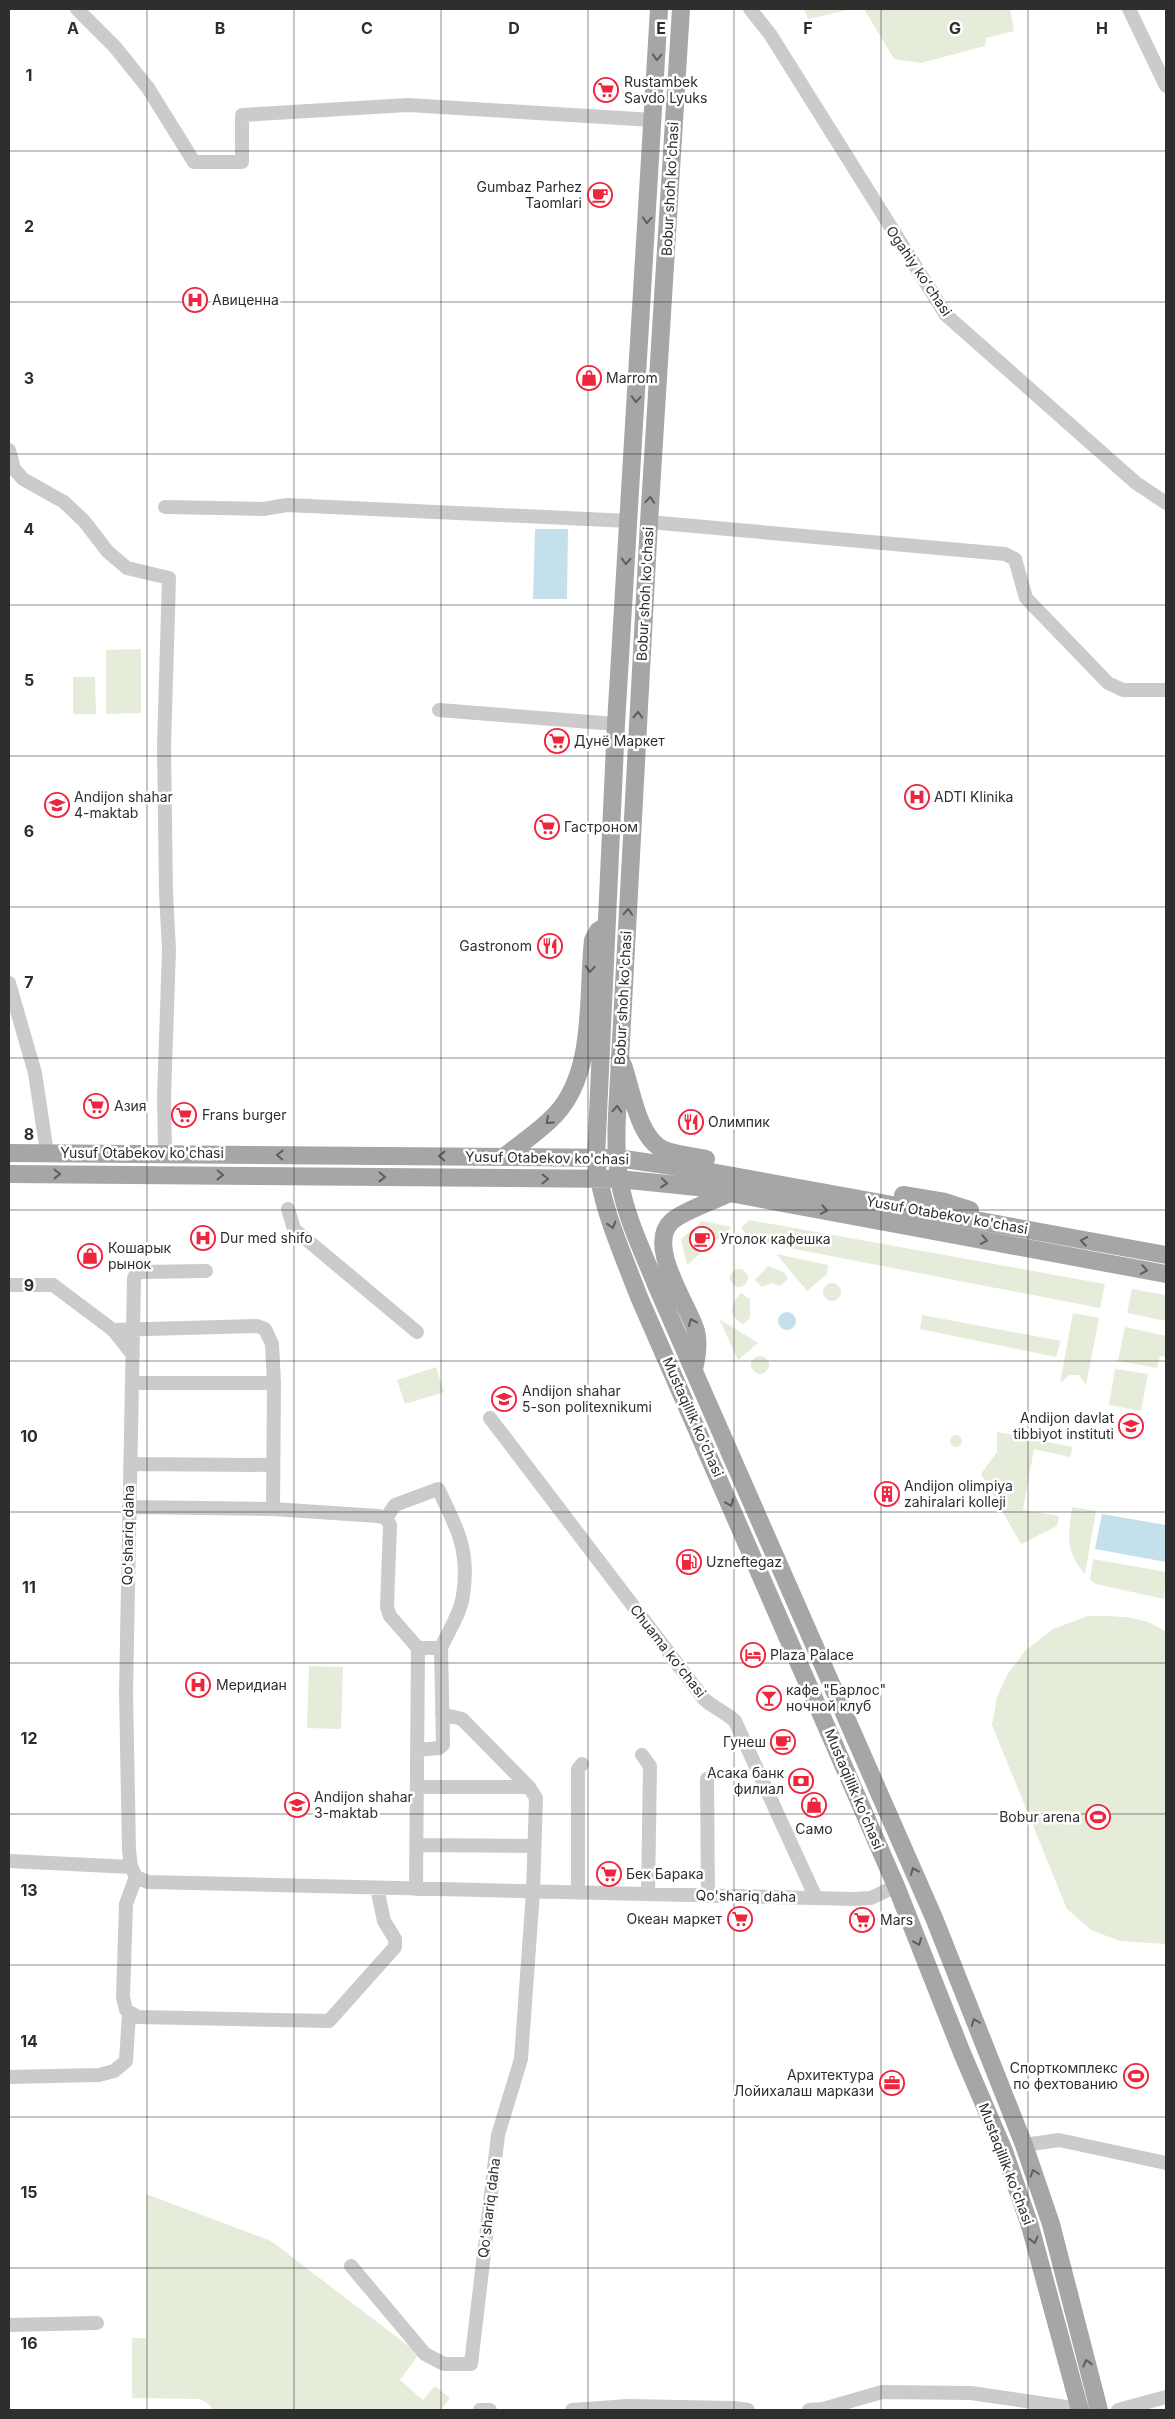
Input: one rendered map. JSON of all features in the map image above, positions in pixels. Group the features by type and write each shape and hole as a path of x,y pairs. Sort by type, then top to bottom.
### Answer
{"main road":[{"name":"Bobur shoh ko'chasi","path":"598,1178 596,1157 616,724 659,9"},
{"name":"Bobur shoh ko'chasi","path":"619,1179 617,1158 620,1057 649,522 682,9"},
{"path":"646,243 667,245"},
{"path":"639,353 660,354"},
{"path":"504,1157 555,1115 571,1091 582,1066 593,940 598,932 606,926"},
{"path":"620,1057 644,1132 663,1149 677,1154 946,1202 972,1211 984,1222"},
{"name":"Yusuf Otabekov ko'chasi","path":"9,1153 617,1158 700,1170 1166,1255"},
{"name":"Yusuf Otabekov ko'chasi","path":"9,1174 619,1179 697,1187 1166,1274"},
{"name":"Mustaqillik ko'chasi","path":"598,1178 616,1237 639,1296 896,1886 962,2053 1004,2151 1030,2226 1082,2409"},
{"name":"Mustaqillik ko'chasi","path":"619,1179 629,1219 934,1918 1024,2144 1051,2224 1099,2410"},
{"path":"694,1369 696,1331 667,1262 663,1246 664,1233 674,1219 730,1193"},
{"path":"962,2053 984,2044"},
{"path":"1004,2151 1024,2144"}],"street":[{"name":"Ogahiy koʻchasi","path":"750,9 770,34 946,315 1136,483 1166,503"},
{"path":"1130,9 1166,86"},
{"path":"84,11 148,88 194,162 242,162 242,115 408,105 653,120"},
{"path":"9,450 14,469 23,479 64,502 115,558 127,568 168,578 164,746 166,892 170,950 164,1097 165,1154"},
{"path":"165,507 263,509 287,505 305,505 629,521"},
{"path":"649,522 1005,554 1015,559 1026,598 1108,683 1123,690 1166,690"},
{"path":"439,710 616,724"},
{"path":"9,983 35,1073 47,1153"},
{"path":"288,1209 294,1229 418,1332"},
{"name":"Qo'shariq daha","path":"133,1872 126,1692 134,1278 136,1274 141,1272 206,1272"},
{"path":"9,1285 53,1285 113,1330 133,1355"},
{"path":"113,1330 134,1327 257,1326 266,1329 272,1344 274,1382 273,1509"},
{"path":"132,1383 274,1382"},
{"name":"Chuama koʻchasi","path":"490,1418 704,1699 714,1708 725,1712 735,1721 816,1898"},
{"path":"130,1464 272,1465"},
{"path":"386,1518 396,1505 438,1490 460,1532 464,1558 463,1596 441,1648 443,1745 439,1748 418,1750"},
{"path":"129,1507 273,1509 386,1518 390,1525 387,1607 390,1616 418,1648 416,1889"},
{"path":"418,1648 441,1648"},
{"path":"442,1714 462,1719 529,1787 536,1798 533,1892"},
{"path":"642,1754 650,1766 648,1894"},
{"path":"578,1893 578,1768 582,1764"},
{"path":"707,1779 708,1896"},
{"path":"417,1787 529,1787"},
{"path":"417,1845 534,1846"},
{"name":"Qo'shariq daha","path":"9,1861 133,1872 148,1882 816,1898 871,1898 896,1886"},
{"path":"9,2077 99,2075 114,2071 126,2061 129,2014 124,2005 123,1997 126,1904 133,1872"},
{"path":"129,2014 138,2017 328,2021 395,1948 395,1939 384,1921 377,1888"},
{"name":"Qo'shariq daha","path":"351,2266 425,2354 444,2364 471,2364 498,2134 521,2059 533,1892"},
{"path":"1024,2144 1059,2140 1166,2163"},
{"path":"9,2325 97,2323"},
{"path":"818,2410 882,2392 971,2393 1056,2407 1082,2409"},
{"path":"1118,2410 1166,2397"},
{"path":"572,2410 628,2406 734,2408 748,2410"},
{"path":"480,2410 490,2410"}],"green space":[{"path":"804,9 852,9 808,19"},
{"path":"864,9 1010,9 1014,31 986,38 985,46 921,63 894,59"},
{"path":"141,649 141,713 106,714 106,650"},
{"path":"73,677 95,677 96,714 73,714"},
{"path":"749,1220 1105,1284 1100,1308 753,1241 741,1228"},
{"path":"702,1221 732,1227 687,1265 681,1239"},
{"path":"776,1254 828,1265 827,1274 807,1291"},
{"path":"768,1266 784,1272 788,1279 780,1286 771,1283 762,1287 755,1280"},
{"path":"739,1269 745,1272 748,1278 745,1284 739,1287 733,1284 730,1278 733,1272"},
{"path":"832,1283 838,1286 841,1292 838,1298 832,1301 826,1298 823,1292 826,1286"},
{"path":"1132,1289 1166,1295 1166,1321 1127,1313"},
{"path":"741,1293 750,1299 750,1318 743,1324 732,1313 733,1305"},
{"path":"1073,1313 1099,1318 1086,1385 1079,1375 1070,1375 1060,1383"},
{"path":"922,1315 1061,1341 1056,1357 920,1329"},
{"path":"719,1319 758,1343 738,1360"},
{"path":"1125,1327 1166,1336 1166,1357 1160,1356 1157,1368 1118,1361"},
{"path":"760,1356 766,1359 769,1365 766,1371 760,1374 754,1371 751,1365 754,1359"},
{"path":"436,1367 444,1392 405,1404 397,1380"},
{"path":"1115,1369 1148,1374 1141,1411 1109,1405"},
{"path":"997,1432 1073,1447 1070,1457 1034,1449 1023,1510 1059,1516 1057,1526 1021,1544 981,1474 997,1452"},
{"path":"958,1435 961,1436 961,1446 954,1447 951,1446 950,1439 951,1436"},
{"path":"1072,1507 1096,1511 1085,1574 1078,1565 1071,1550 1069,1535"},
{"path":"1093,1559 1166,1572 1164,1599 1096,1584 1090,1580"},
{"name":"Bobur arena","path":"1088,1616 1139,1619 1157,1626 1166,1632 1166,1944 1120,1941 1091,1930 1067,1909 992,1725 997,1697 1007,1675 1025,1651 1053,1629"},
{"path":"309,1666 343,1667 341,1729 307,1728"},
{"path":"146,2194 271,2241 419,2354 400,2380 423,2400 435,2386 450,2398 441,2410 212,2410 210,2405 200,2399 132,2398 132,2338 146,2338"}],"water":[{"path":"535,529 568,529 567,599 533,599"},
{"path":"787,1312 793,1315 796,1321 793,1327 787,1330 781,1327 778,1321 781,1315"},
{"path":"1102,1514 1166,1525 1166,1562 1095,1549"}],"place":[{"name":"Rustambek Savdo Lyuks","path":"606,90"},
{"name":"Gumbaz Parhez Taomlari","path":"600,195"},
{"name":"Авиценна","path":"195,300"},
{"name":"Marrom","path":"589,378"},
{"name":"Дунё Маркет","path":"557,741"},
{"name":"ADTI Klinika","path":"917,797"},
{"name":"Andijon shahar 4-maktab","path":"57,805"},
{"name":"Гастроном","path":"547,827"},
{"name":"Gastronom","path":"550,946"},
{"name":"Азия","path":"96,1106"},
{"name":"Frans burger","path":"184,1115"},
{"name":"Олимпик","path":"691,1122"},
{"name":"Dur med shifo","path":"203,1238"},
{"name":"Уголок кафешка","path":"702,1239"},
{"name":"Кошарык рынок","path":"90,1256"},
{"name":"Andijon shahar 5-son politexnikumi","path":"504,1399"},
{"name":"Andijon davlat tibbiyot instituti","path":"1131,1426"},
{"name":"Andijon olimpiya zahiralari kolleji","path":"887,1494"},
{"name":"Uzneftegaz","path":"689,1562"},
{"name":"Plaza Palace","path":"753,1655"},
{"name":"Меридиан","path":"198,1685"},
{"name":"кафе \"Барлос\" ночной клуб","path":"769,1698"},
{"name":"Гунеш","path":"783,1742"},
{"name":"Асака банк филиал","path":"801,1781"},
{"name":"Andijon shahar 3-maktab","path":"297,1805"},
{"name":"Само","path":"814,1805"},
{"name":"Bobur arena","path":"1098,1817"},
{"name":"Бек Барака","path":"609,1874"},
{"name":"Океан маркет","path":"740,1919"},
{"name":"Mars","path":"862,1920"},
{"name":"Спорткомплекс по фехтованию","path":"1136,2076"},
{"name":"Архитектура Лойихалаш маркази","path":"892,2083"}]}
